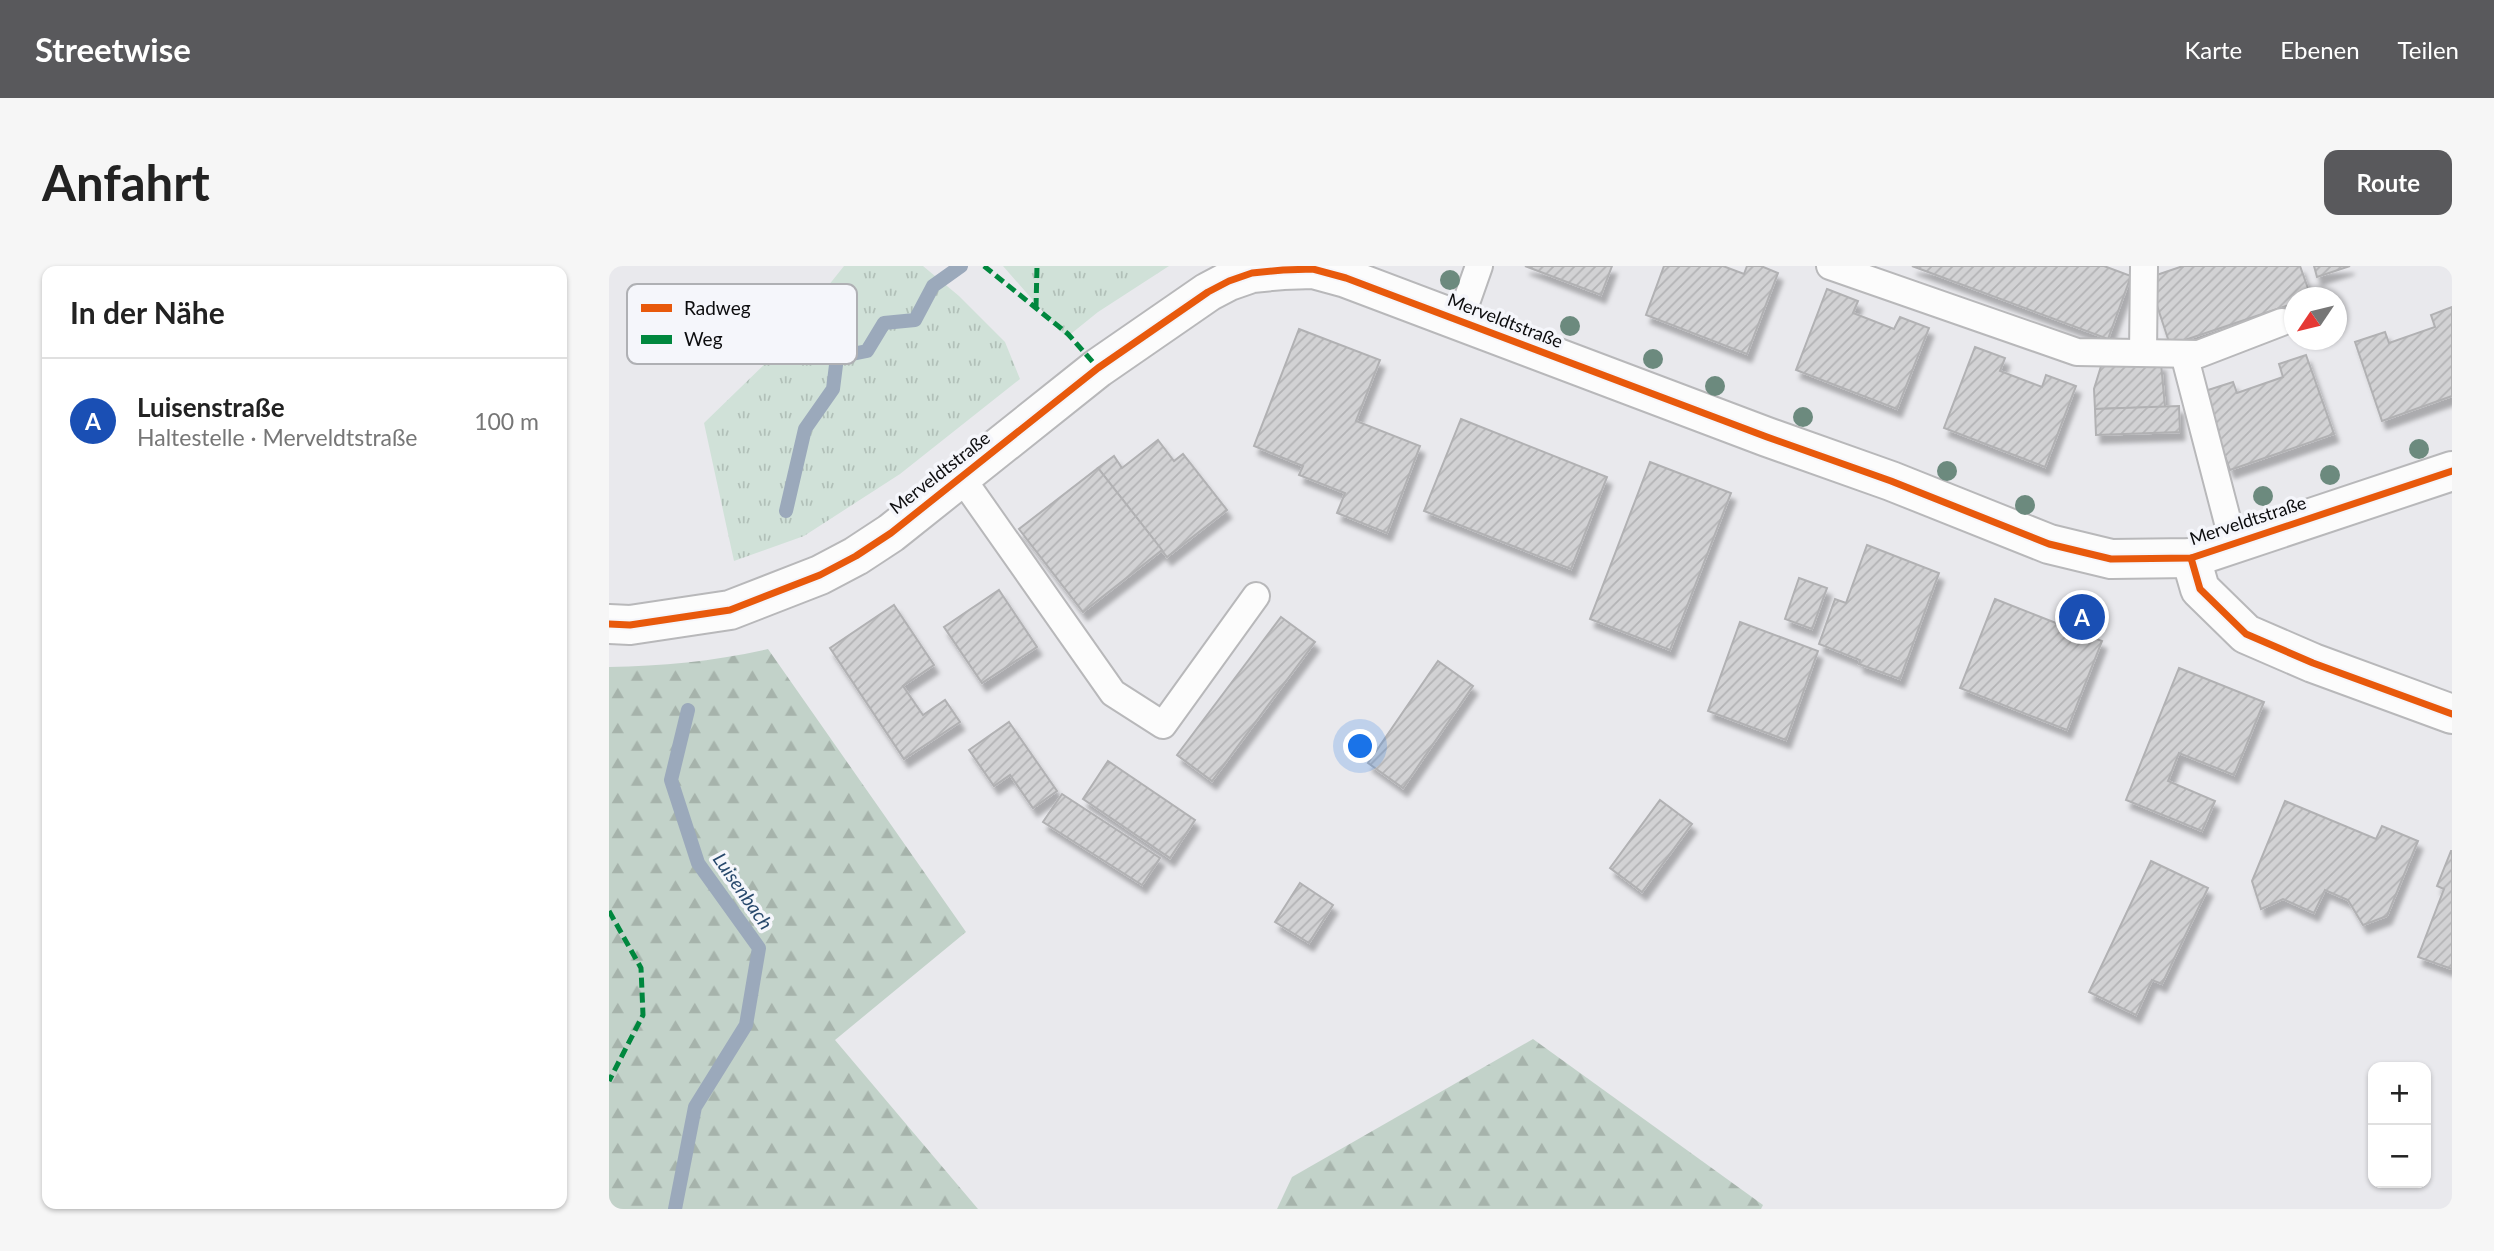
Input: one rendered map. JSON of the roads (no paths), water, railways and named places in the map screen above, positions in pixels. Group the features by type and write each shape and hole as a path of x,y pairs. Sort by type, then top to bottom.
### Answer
{"main road":[{"name":"Merveldtstraße","path":"609,624 630,625 730,610 820,575 856,556 891,533 1120,352 1208,292 1252,273 1313,269 1346,278 1891,481 2049,544 2111,559 2191,558 2452,471"},
{"path":"2191,558 2200,589 2246,634 2313,663 2452,715"}],"lane":[{"path":"1460,320 1479,266"},
{"path":"1830,266 2077,352 2199,354 2282,322"},
{"path":"2143,353 2144,266"},
{"path":"2184,354 2234,542"},
{"path":"961,477 1113,693 1163,725 1256,596"}],"waterway":[{"name":"Luisenbach","path":"857,353 867,351 884,323 915,320 933,286 961,266"},
{"name":"Luisenbach","path":"786,511 805,429 833,389 836,364"},
{"name":"Luisenbach","path":"675,1209 695,1107 746,1025 759,948 698,863 671,780 688,710"}],"place":[{"name":"Luisenstraße","path":"2082,617"}]}
